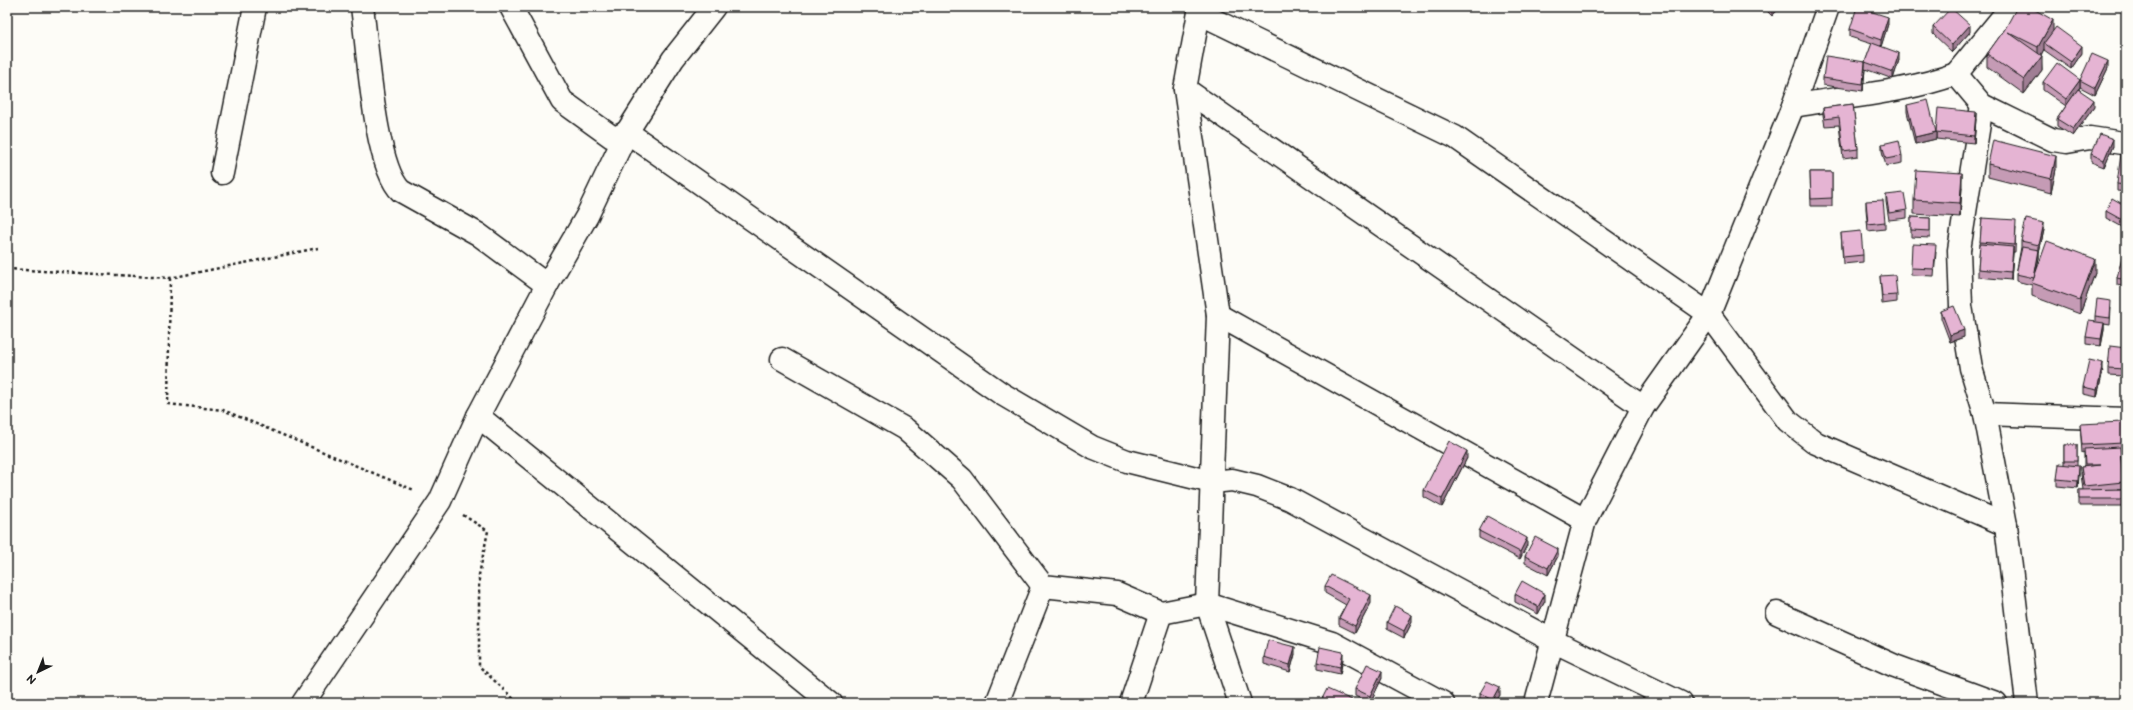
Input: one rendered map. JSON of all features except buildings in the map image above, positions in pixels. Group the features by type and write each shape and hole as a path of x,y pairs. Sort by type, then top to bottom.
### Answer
{"street":[{"path":"222,173 255,7"},
{"path":"362,7 376,121 390,176 395,185 401,191 478,234 547,285"},
{"path":"511,7 562,100 612,137 617,137 627,132"},
{"path":"303,703 440,501 478,416 547,285 587,216 627,132 673,59 714,7"},
{"path":"1536,703 1584,520 1643,407 1709,314 1793,106 1828,7"},
{"path":"1793,106 1899,90 1936,82 1956,74 2011,7"},
{"path":"1240,703 1207,604 1218,315 1185,89 1200,10 1455,137 1709,314 1788,421 1816,443 2006,526"},
{"path":"1956,74 1982,105 2053,140 2067,142 2090,138 2125,139"},
{"path":"1185,89 1643,407"},
{"path":"1982,105 1959,250 1961,306 1971,368 1985,414 2006,526 2027,703"},
{"path":"627,132 1002,394 1092,447 1127,461 1212,482 1232,480 1258,486 1290,499 1553,641 1681,703"},
{"path":"1218,315 1584,520"},
{"path":"782,359 905,429 962,479 1043,586 1118,594 1161,612 1207,604 1332,643 1443,703"},
{"path":"1985,414 2126,420"},
{"path":"478,416 831,703"},
{"path":"997,703 1043,586"},
{"path":"1131,703 1161,612"},
{"path":"1777,613 1895,666 1996,703"}],"path":[{"path":"7,270 170,278 318,248"},
{"path":"170,278 168,404 223,410 440,501 488,531 479,575 479,666 518,703"}]}
